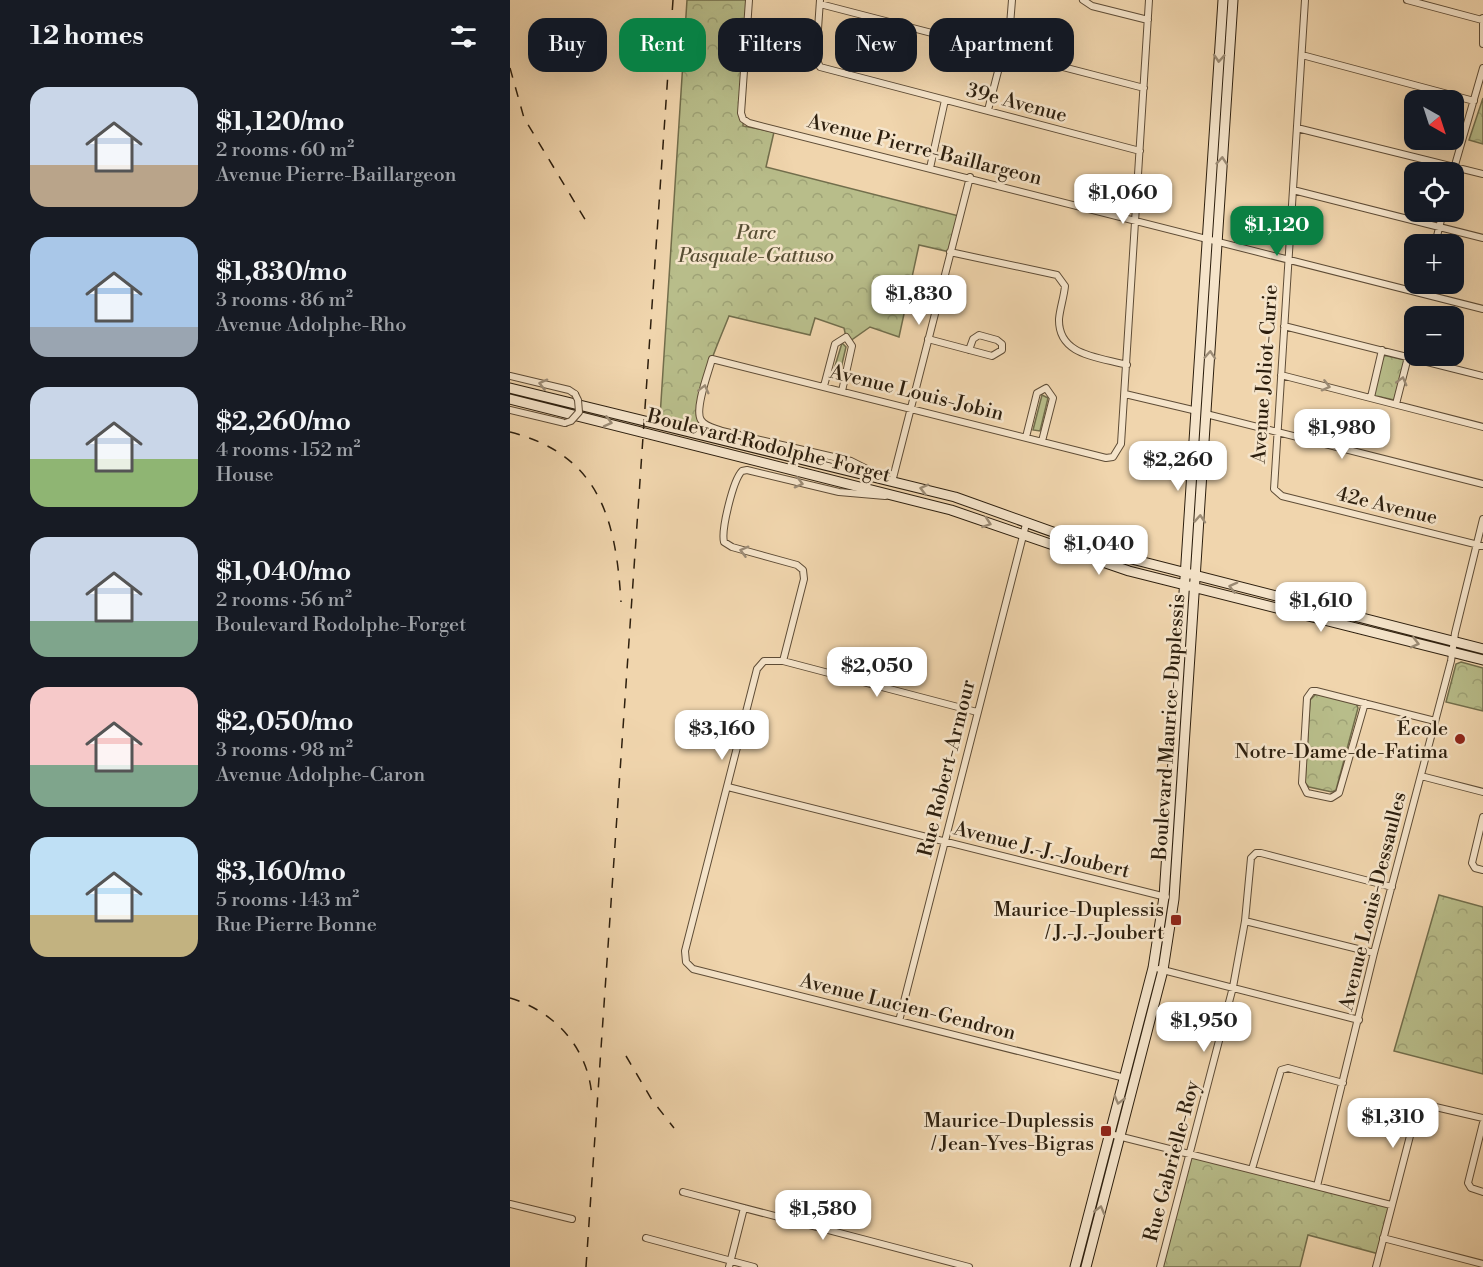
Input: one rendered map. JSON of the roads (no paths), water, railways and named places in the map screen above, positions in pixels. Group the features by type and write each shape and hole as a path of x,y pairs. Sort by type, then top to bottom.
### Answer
{"street":[{"name":"Avenue Pierre-Baillargeon","path":"749,0 741,105 743,119 749,123 1404,288"},
{"path":"1010,18 1012,0"},
{"path":"1083,0 1092,6 1148,20"},
{"path":"1149,0 1125,394 1483,484"},
{"name":"Boulevard Maurice-Duplessis","path":"1086,1267 1125,1078 1169,898 1185,585 1201,412 1212,239 1223,0"},
{"name":"Boulevard Maurice-Duplessis","path":"1212,239 1233,0"},
{"name":"Avenue Joliot-Curie","path":"1282,496 1276,492 1274,485 1305,0"},
{"path":"1407,0 1483,19 1483,44"},
{"path":"820,2 929,31"},
{"name":"39e Avenue","path":"820,2 817,64 1140,151"},
{"path":"1302,55 1474,101"},
{"path":"1456,162 1483,68"},
{"path":"1074,70 1144,88"},
{"path":"988,110 997,72"},
{"path":"930,168 945,100"},
{"path":"1297,128 1424,162"},
{"path":"1464,171 1483,174"},
{"path":"890,481 911,409 970,177"},
{"path":"1293,190 1483,238"},
{"path":"1437,234 1440,222"},
{"path":"950,252 1057,275 1065,286 1059,323 1068,346 1076,351 1127,364"},
{"name":"Avenue Pierre-Baillargeon","path":"1427,294 1483,309"},
{"path":"1284,326 1404,356"},
{"path":"928,339 969,350 992,356 1002,350 1002,344 979,335 973,339 969,350"},
{"path":"824,386 835,344 846,337 852,346 842,391"},
{"path":"1371,397 1382,350"},
{"name":"Avenue Louis-Jobin","path":"700,419 699,410 712,359 1106,458 1113,457 1121,444 1125,394"},
{"path":"1396,404 1406,366"},
{"path":"1444,366 1483,376"},
{"path":"1281,375 1483,427"},
{"path":"510,376 569,390 578,400 579,412 571,421 565,423 510,410"},
{"name":"Boulevard Rodolphe-Forget","path":"510,388 955,497 1120,556 1483,649"},
{"path":"1026,437 1037,393 1046,388 1053,398 1042,441"},
{"name":"Boulevard Rodolphe-Forget","path":"510,399 951,510 1129,572 1483,660"},
{"name":"Boulevard Maurice-Duplessis","path":"1075,1267 1163,970 1196,588 1201,412"},
{"name":"Boulevard Rodolphe-Forget","path":"700,419 704,424 722,431 851,461 890,481"},
{"path":"783,661 804,579 800,567 732,548 724,542 724,532 736,480 742,471 752,471 839,492 903,498"},
{"name":"42e Avenue","path":"1282,496 1480,545"},
{"path":"951,510 955,497"},
{"name":"Avenue Louis-Dessaulles","path":"1317,1186 1453,642 1480,545 1483,519"},
{"name":"Rue Robert-Armour","path":"899,1021 1026,524"},
{"path":"728,787 757,669 764,661 783,661 977,712"},
{"path":"1365,703 1339,793 1331,798 1307,793 1302,783 1309,694 1316,691 1365,703 1435,721"},
{"path":"1421,776 1483,792"},
{"name":"Avenue J.-J.-Joubert","path":"728,787 1169,898"},
{"name":"Avenue Lucien-Gendron","path":"728,787 685,951 686,962 693,969 1125,1078"},
{"path":"1483,817 1472,863 1475,868 1483,870"},
{"name":"Rue Gabrielle-Roy","path":"1160,1267 1233,987 1245,921 1251,858 1256,853 1392,886"},
{"path":"1245,921 1374,953"},
{"path":"1153,968 1359,1020"},
{"path":"1252,1169 1281,1070 1288,1068 1343,1083"},
{"path":"1376,1267 1415,1112 1420,1106 1427,1105 1483,1120 1468,1183 1471,1188 1483,1192"},
{"path":"1115,1135 1391,1205"},
{"path":"683,1192 969,1267"},
{"path":"510,1204 572,1219"},
{"path":"730,1264 744,1208"},
{"path":"646,1238 730,1264 754,1267"},
{"path":"1383,1238 1483,1264"}],"railway":[{"path":"586,1267 673,0"},
{"path":"510,68 524,118 589,226"},
{"path":"510,432 540,443 565,457 583,474 597,495 607,518 614,544 621,602"},
{"path":"510,998 542,1013 567,1035 584,1064 590,1080 592,1098"},
{"path":"626,1056 652,1100 674,1128"}],"place":[{"name":"École Notre-Dame-de-Fatima","path":"1460,739"},
{"name":"Maurice-Duplessis / J.-J.-Joubert","path":"1176,920"},
{"name":"Maurice-Duplessis / Jean-Yves-Bigras","path":"1106,1131"}],"park label":[{"name":"Parc Pasquale-Gattuso","path":"756,244"}]}
